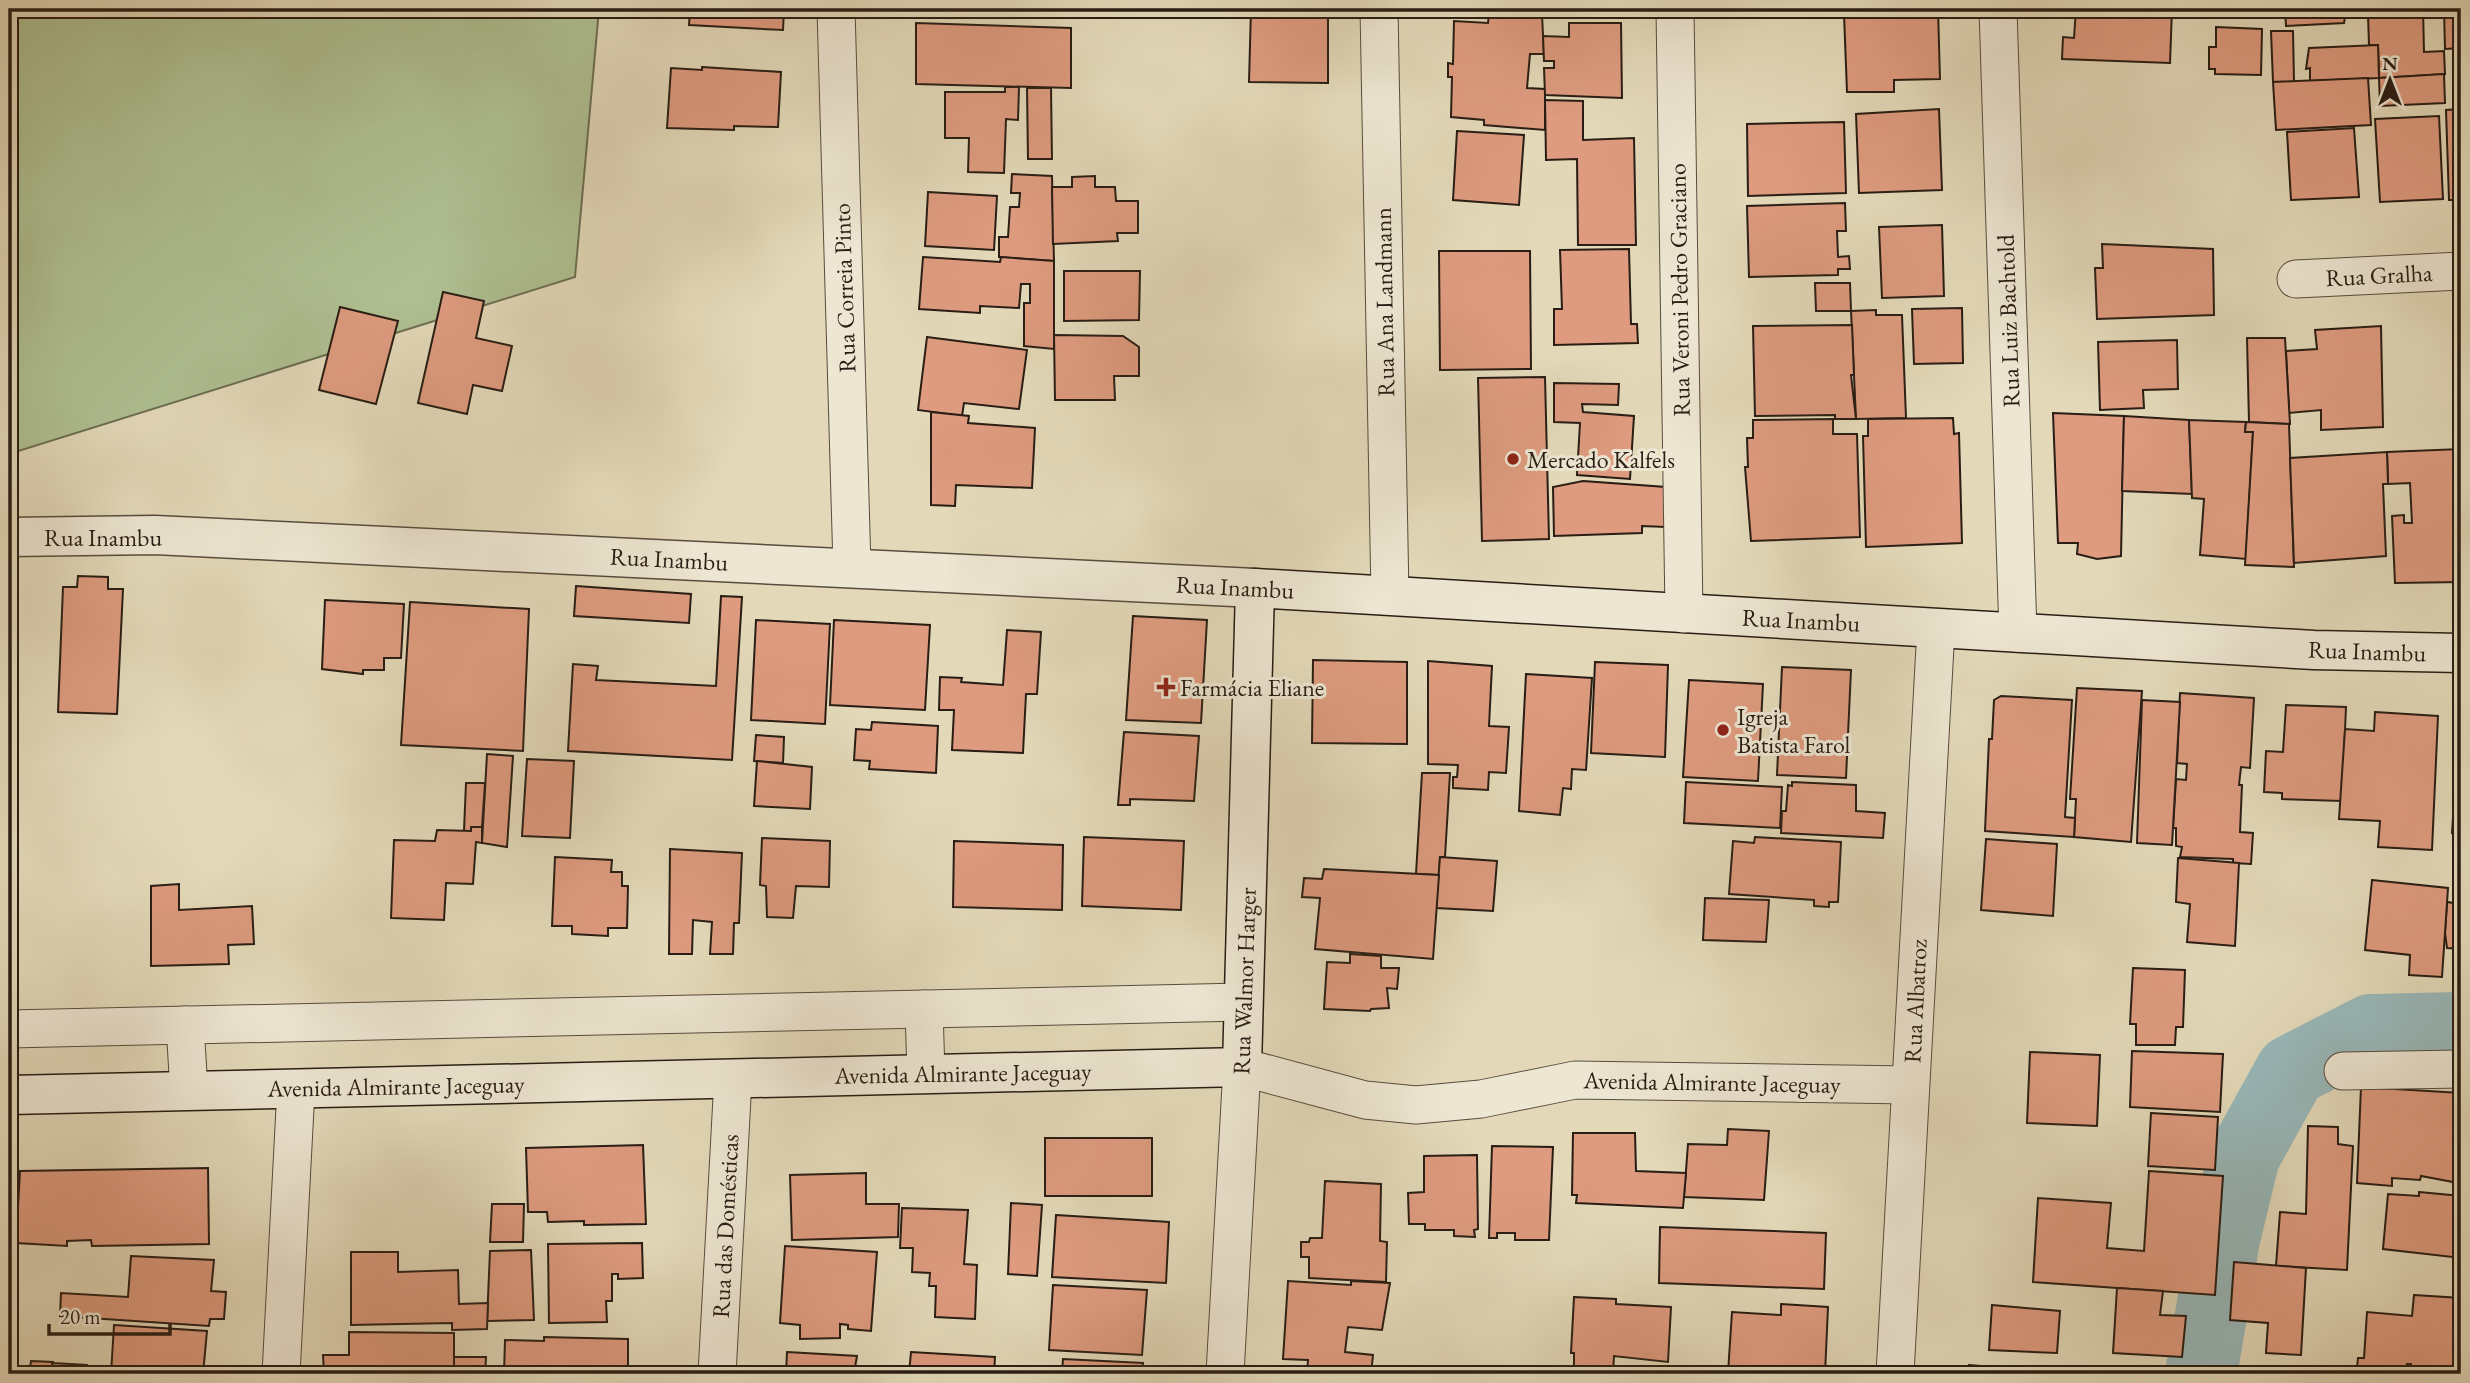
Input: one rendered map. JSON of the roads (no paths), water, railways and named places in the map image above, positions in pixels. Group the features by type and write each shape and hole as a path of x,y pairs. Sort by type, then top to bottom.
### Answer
{"main road":[{"name":"Rua Inambu","path":"9,537 155,535 852,567 2314,650 2461,653"},
{"name":"Rua Walmor Harger","path":"1242,1067 1255,588"},
{"name":"Avenida Almirante Jaceguay","path":"9,1096 1242,1067"}],"street":[{"name":"Rua Correia Pinto","path":"836,9 852,567"},
{"name":"Rua Ana Landmann","path":"1379,9 1390,596"},
{"name":"Rua Veroni Pedro Graciano","path":"1675,9 1685,614"},
{"name":"Rua Luiz Bachtold","path":"1998,9 2018,633"},
{"name":"Rua Gralha","path":"2296,279 2461,271"},
{"name":"Rua Albatroz","path":"1895,1374 1936,628"},
{"path":"9,1029 1243,1002"},
{"path":"923,1009 926,1074"},
{"path":"186,1025 189,1091"},
{"name":"Avenida Almirante Jaceguay","path":"1242,1067 1365,1100 1416,1105 1481,1099 1576,1080 1910,1085"},
{"name":"Rua Walmor Harger","path":"1225,1374 1242,1067"},
{"path":"2343,1071 2461,1069"},
{"name":"Rua das Domésticas","path":"717,1374 733,1079"},
{"path":"281,1374 296,1089"}],"waterway":[{"path":"2201,1374 2224,1239 2244,1156 2291,1071 2371,1030 2461,1028"}],"place":[{"name":"Mercado Kalfels","path":"1513,459"},
{"name":"Farmácia Eliane","path":"1166,687"},
{"name":"Igreja Batista Farol","path":"1723,730"}]}
